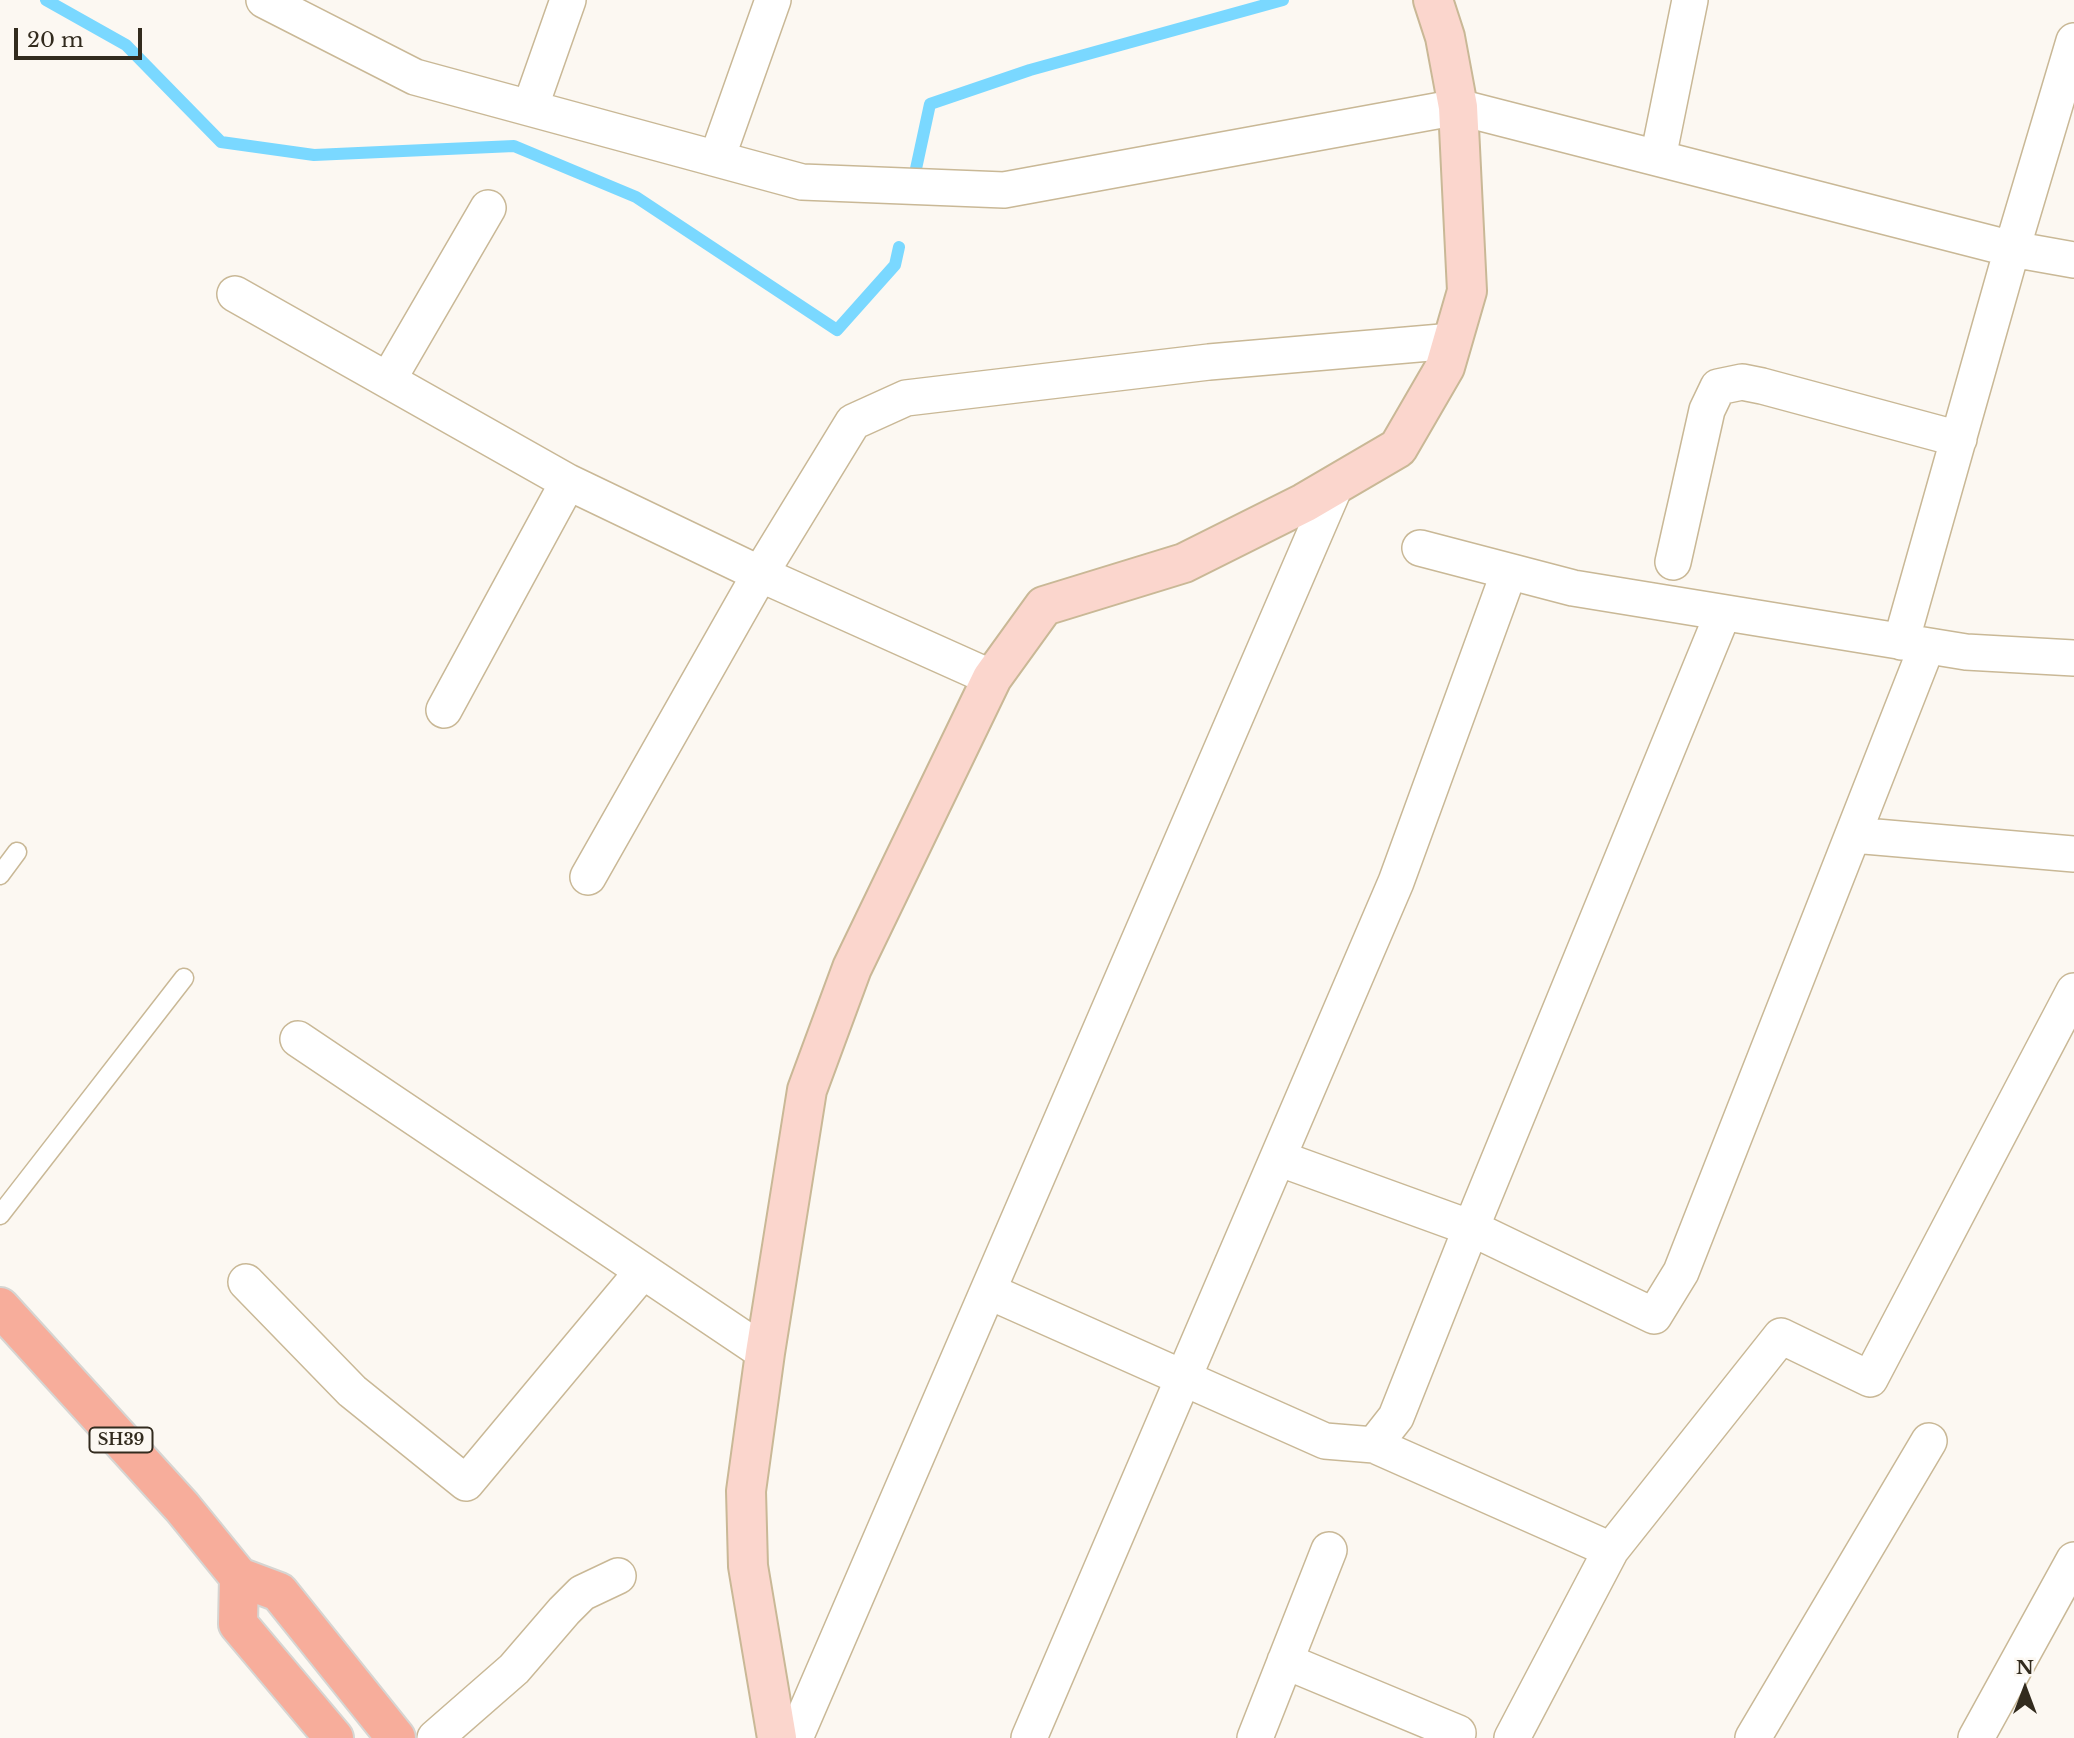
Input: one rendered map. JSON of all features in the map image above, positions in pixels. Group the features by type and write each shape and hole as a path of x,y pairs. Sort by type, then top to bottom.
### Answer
{"main road":[{"name":"SH39","path":"0,1307 182,1507 239,1577"},
{"path":"334,1738 238,1624 239,1577 279,1592 396,1738"}],"street":[{"path":"264,0 415,77 802,182 1004,190 1458,107 2012,248 2074,260"},
{"path":"530,108 568,0"},
{"path":"717,158 773,0"},
{"path":"777,1738 748,1566 746,1491 807,1090 852,968 992,678 1044,606 1184,563 1304,503 1398,448 1445,368 1467,291 1458,107 1445,37 1433,0"},
{"path":"1658,158 1690,0"},
{"path":"1278,1158 1471,1228 1654,1316 1681,1272 1853,835 1914,644 1959,439 2012,248 2074,41"},
{"path":"388,380 488,208"},
{"path":"234,293 568,482 760,574 992,678"},
{"path":"588,877 760,574 853,422 906,398 1209,362 1453,341"},
{"path":"1673,562 1707,410 1718,387 1742,382 1762,386 1959,439"},
{"path":"444,710 568,482"},
{"path":"796,1738 1336,484"},
{"path":"1420,548 1573,588 1966,652 2074,658"},
{"path":"1028,1738 1396,882 1509,572"},
{"path":"1374,1445 1396,1417 1723,613"},
{"path":"1853,835 2074,854"},
{"path":"1512,1738 1611,1550 1781,1336 1870,1380 2074,991"},
{"path":"298,1039 765,1353"},
{"path":"246,1282 352,1391 466,1483 643,1271"},
{"path":"988,1292 1325,1441 1374,1445 1611,1550"},
{"path":"1753,1738 1929,1441"},
{"path":"1255,1738 1329,1550"},
{"path":"1976,1738 2074,1560"},
{"path":"435,1738 514,1670 582,1593 618,1576"},
{"path":"1285,1661 1458,1734"}],"lane":[{"path":"0,875 17,852"},
{"path":"0,1215 184,978"}],"waterway":[{"path":"46,0 126,45 221,142 314,155 514,146 636,197 837,330 895,265 899,247"},
{"path":"914,178 930,104 1030,70 1283,0"}]}
